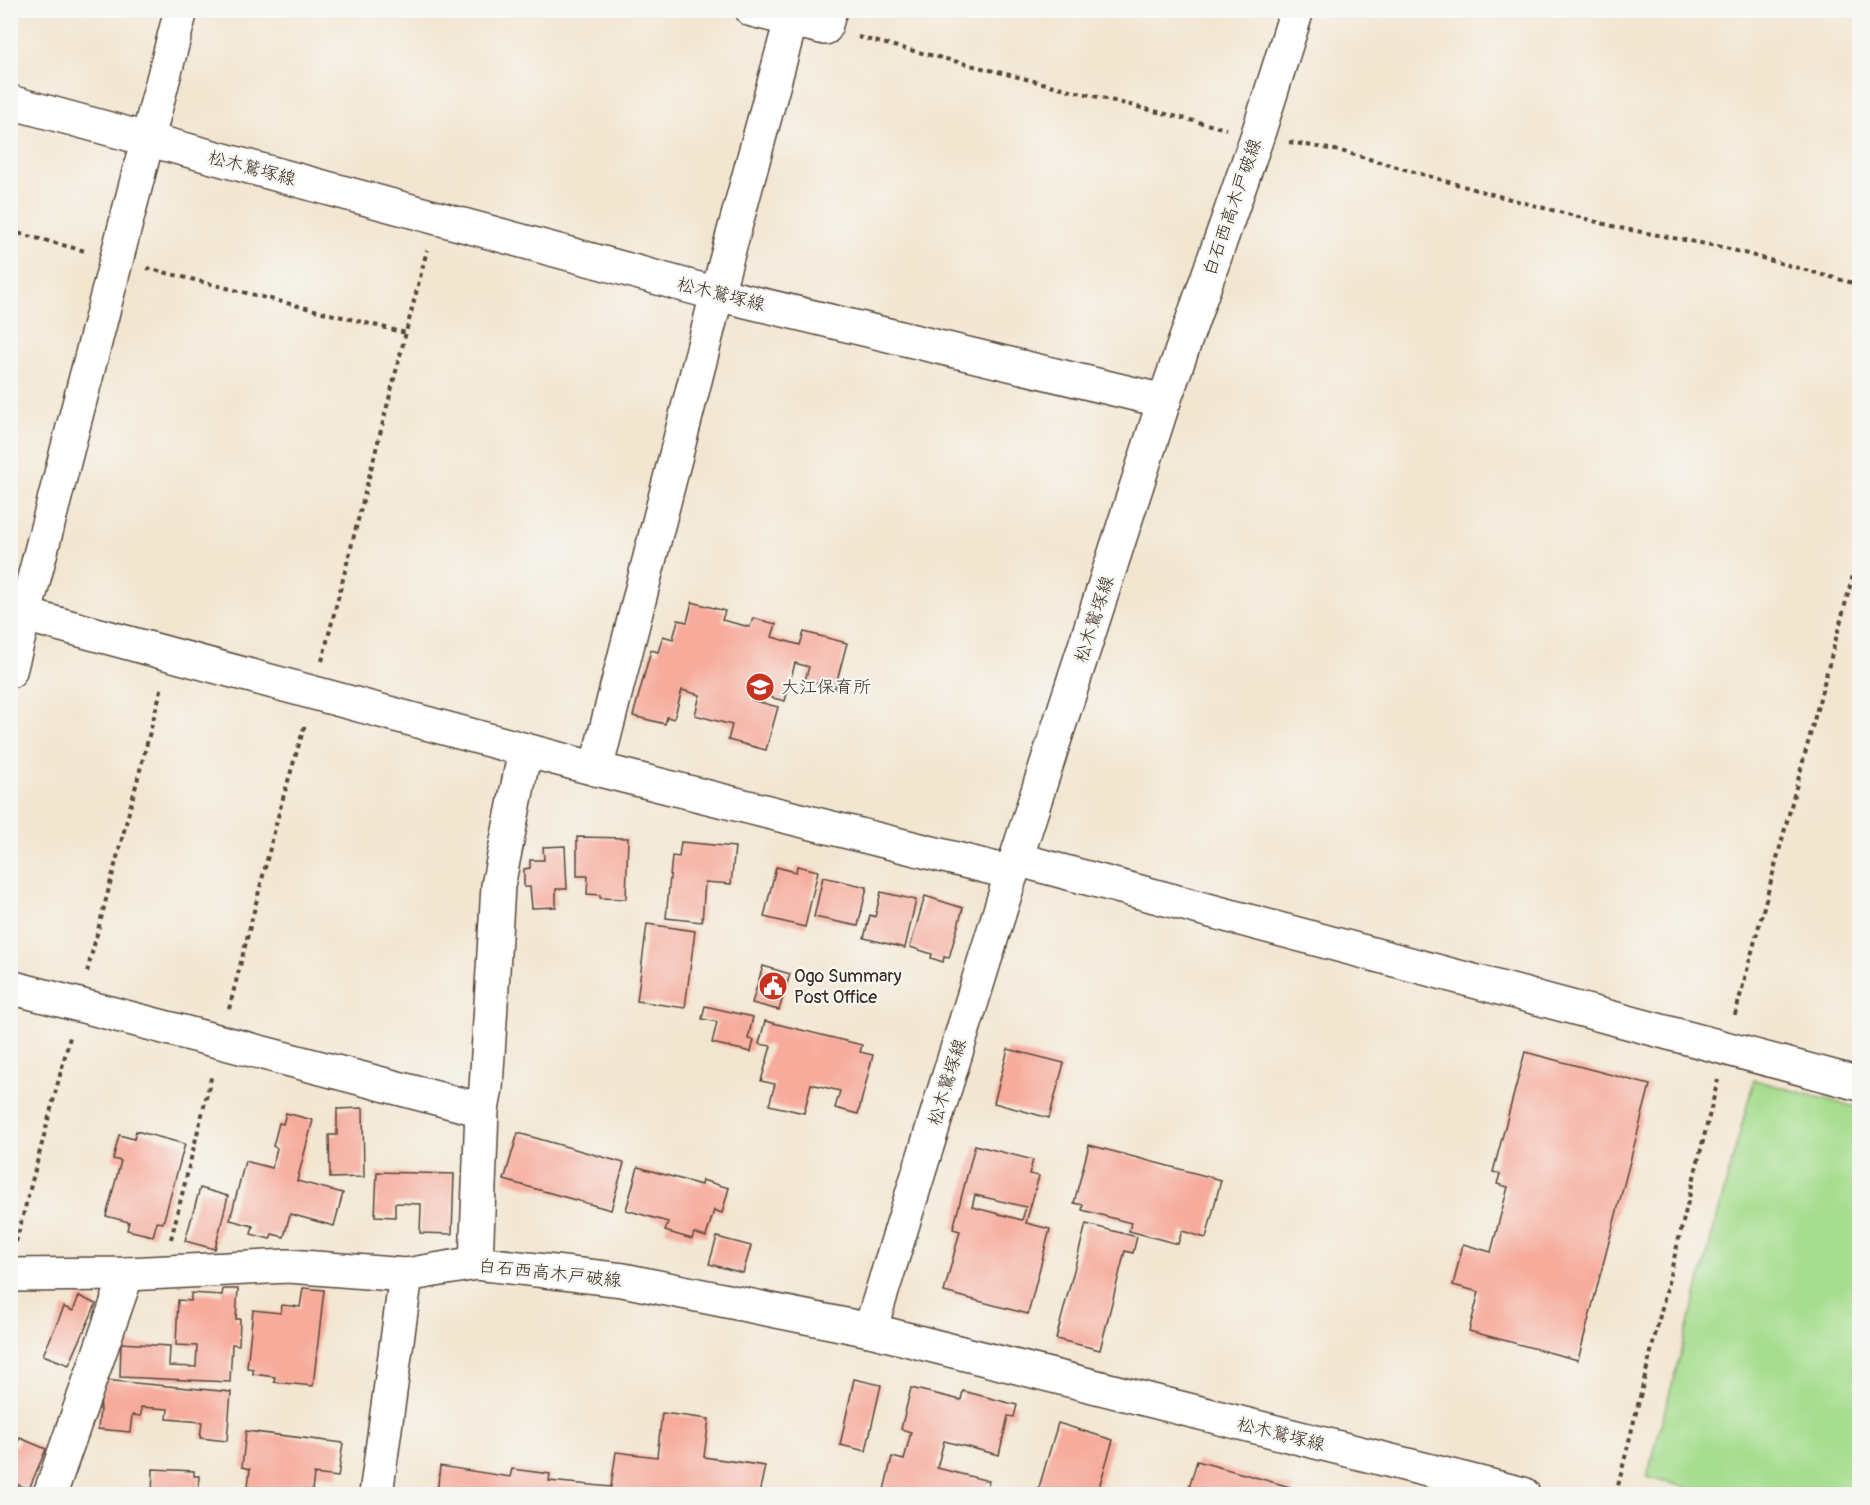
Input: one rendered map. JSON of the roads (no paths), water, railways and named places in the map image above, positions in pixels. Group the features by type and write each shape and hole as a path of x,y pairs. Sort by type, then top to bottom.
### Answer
{"street":[{"path":"10,671 18,612 117,260 181,10"},
{"path":"752,10 790,20 827,19"},
{"name":"白石西高木戸破線","path":"1164,401 1257,137 1297,10"},
{"path":"596,769 717,294 790,20"},
{"name":"松木鷲塚線","path":"10,102 717,294 1164,401 1014,866 870,1330 1523,1494"},
{"path":"18,612 596,769 1014,866 1860,1084"},
{"path":"476,1263 482,1110 486,1088 498,885 525,750"},
{"path":"10,987 482,1110"},
{"name":"白石西高木戸破線","path":"12,1264 127,1274 289,1266 406,1275 476,1263 623,1280 870,1330"},
{"path":"50,1494 127,1274"},
{"path":"375,1494 406,1275"}],"place":[{"name":"大江保育所","path":"760,687"},
{"name":"Ogo Summary Post Office","path":"773,986"}]}
